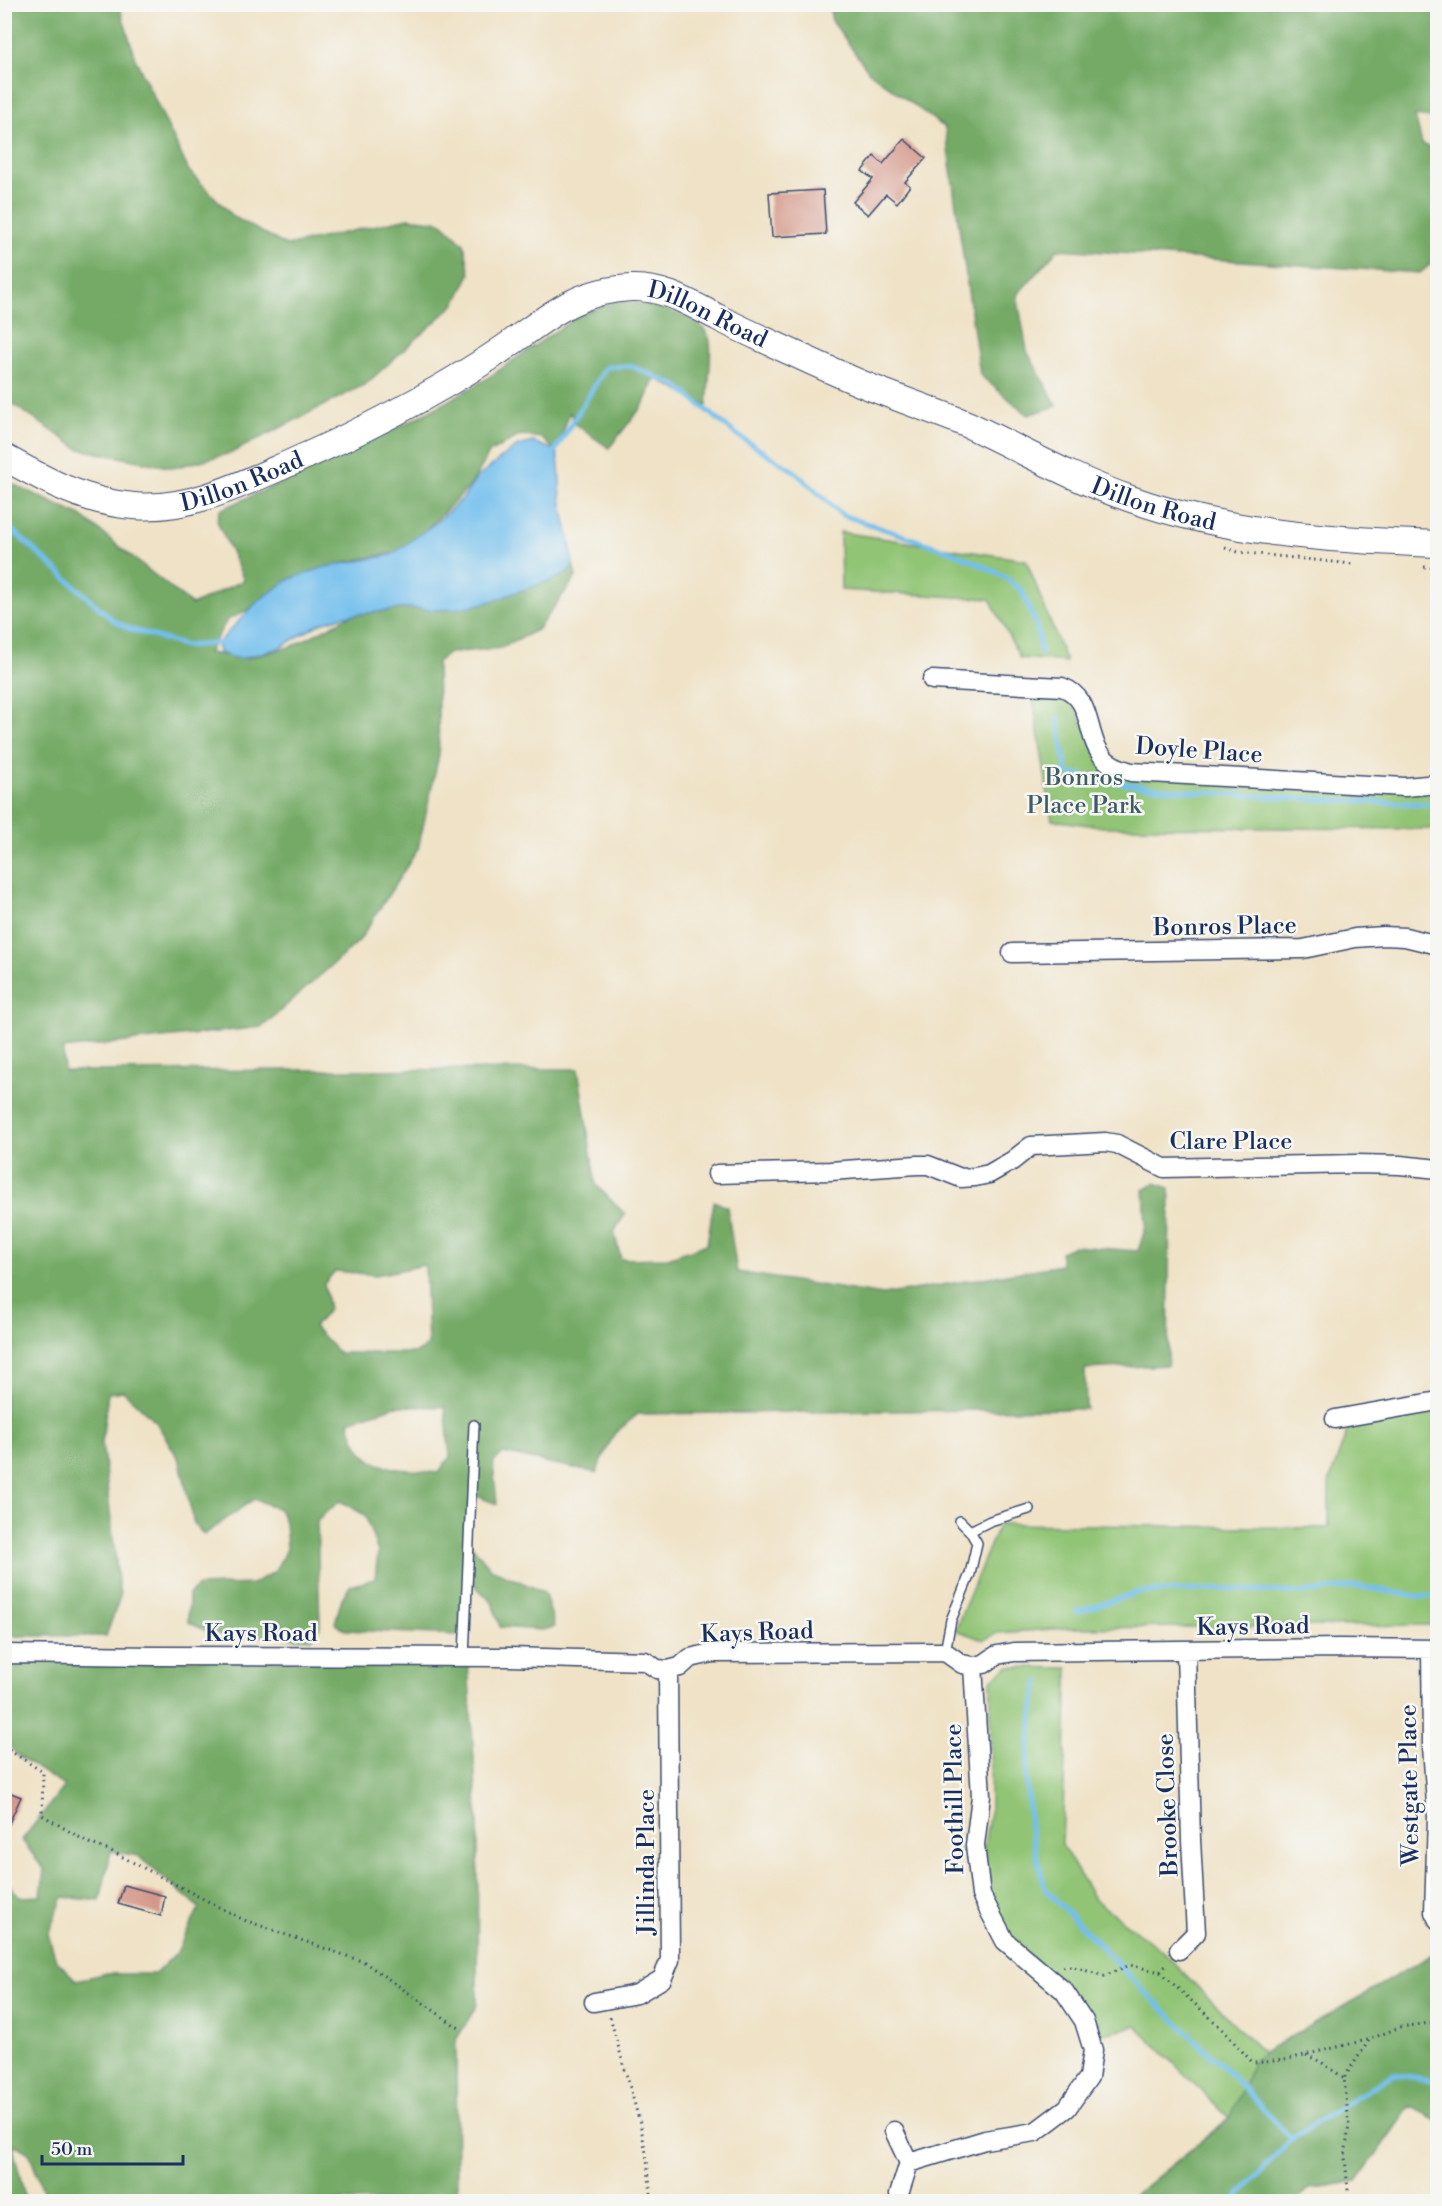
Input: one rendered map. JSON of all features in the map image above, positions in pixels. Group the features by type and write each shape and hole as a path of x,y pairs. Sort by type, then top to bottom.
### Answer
{"main road":[{"name":"Dillon Road","path":"4,457 62,487 110,503 137,507 193,500 261,475 355,434 417,403 507,347 572,302 600,291 652,289 672,294 789,351 863,384 933,410 1131,499 1204,520 1245,528 1379,542 1437,544"}],"street":[{"name":"Doyle Place","path":"932,680 1062,687 1070,690 1083,705 1098,749 1105,760 1131,772 1405,787 1437,784"},
{"name":"Bonros Place","path":"1012,953 1303,949 1355,938 1384,936 1437,945"},
{"name":"Clare Place","path":"717,1174 841,1171 928,1165 961,1178 975,1177 989,1174 1012,1161 1031,1146 1106,1142 1117,1144 1164,1168 1357,1164 1437,1169"},
{"path":"1335,1419 1437,1401"},
{"name":"Kays Road","path":"4,1654 645,1661 657,1669 668,1670 680,1667 690,1658 712,1653 945,1652 962,1664 973,1666 984,1664 998,1655 1014,1652 1434,1649"},
{"name":"Westgate Place","path":"1434,1649 1432,1746 1437,1818 1434,1912 1437,1920"},
{"name":"Brooke Close","path":"1179,1950 1196,1934 1186,1651"},
{"name":"Foothill Place","path":"909,2163 985,2140 1035,2132 1067,2108 1089,2077 1093,2049 1084,2021 1064,1991 1005,1941 981,1895 975,1845 981,1796 973,1666"},
{"name":"Jillinda Place","path":"600,2001 638,1994 662,1979 670,1960 668,1670"},
{"path":"894,2131 909,2163 899,2194"}],"lane":[{"path":"464,1658 474,1425"},
{"path":"970,1531 990,1521 1029,1509"},
{"path":"945,1652 951,1620 970,1574 977,1543 960,1521"}],"path":[{"path":"4,1747 43,1772 42,1815 89,1844 111,1851 244,1920 364,1962 459,2028"},
{"path":"1160,1972 1179,1950"},
{"path":"1040,1971 1071,1966 1104,1976 1130,1965 1160,1972 1219,2026 1253,2063 1284,2060 1370,2039 1400,2027 1437,2022"},
{"path":"600,2001 640,2123 652,2202"},
{"path":"1349,2202 1345,2144 1349,2125 1344,2078 1370,2039"},
{"path":"1305,2054 1344,2078"}],"green space":[{"path":"4,5 119,5 136,60 189,171 234,217 287,246 408,218 441,222 464,244 470,274 455,304 366,384 231,453 173,468 79,449 5,399"},
{"path":"829,5 1437,5 1437,119 1415,116 1422,144 1437,150 1437,259 1420,273 1058,249 1017,295 1027,351 1057,406 1028,415 980,375 945,128 869,72 832,21"},
{"path":"617,301 670,311 696,323 705,331 710,341 707,406 655,378 643,405 609,448 575,424 570,412 556,451 541,438 521,435 490,452 471,485 405,551 346,562 227,620 208,653 248,658 293,646 380,600 559,561 573,564 576,577 537,630 501,648 449,653 437,662 439,755 418,849 359,941 262,1027 63,1049 64,1071 578,1069 596,1185 625,1214 614,1232 621,1259 668,1258 707,1244 714,1201 727,1207 737,1272 883,1295 1061,1265 1061,1252 1074,1246 1138,1251 1146,1226 1144,1190 1155,1183 1170,1188 1168,1365 1085,1369 1086,1409 638,1414 614,1434 596,1473 503,1453 493,1463 497,1504 472,1494 465,1537 491,1569 544,1592 555,1627 542,1630 500,1627 492,1602 470,1581 468,1624 459,1635 345,1630 335,1623 342,1598 350,1586 375,1579 378,1552 365,1515 340,1501 317,1520 320,1627 312,1639 213,1634 188,1622 189,1594 198,1586 252,1584 274,1572 287,1549 285,1522 279,1509 254,1499 204,1535 194,1524 180,1461 156,1422 123,1391 108,1393 102,1442 120,1597 106,1636 5,1636 4,480 81,516 192,605 244,580 217,521 220,510 330,461 432,410 483,381 581,314","holes":["425,1265 428,1346 415,1353 339,1353 314,1327 329,1309 324,1284 335,1271 376,1275","396,1406 445,1407 450,1457 438,1473 381,1465 361,1451 349,1421"]},
{"path":"840,532 1026,560 1066,662 1020,658 990,599 841,590"},
{"name":"Bonros Place Park","path":"1032,693 1069,698 1106,766 1437,790 1437,829 1104,827 1052,820"},
{"path":"1437,1410 1437,1625 1070,1628 997,1633 984,1640 955,1630 999,1524 1329,1528 1329,1483 1348,1428"},
{"path":"5,1657 468,1663 478,1825 477,2005 456,2040 457,2201 47,2201 29,2153 14,2144 26,2201 8,2201 4,2178 4,1878 19,1897 41,1896 44,1869 22,1840 64,1786 17,1755 5,1741","holes":["111,1851 138,1856 199,1908 177,1952 155,1974 103,1974 76,1980 56,1960 48,1934 63,1897 100,1901"]},
{"path":"1008,1667 1068,1668 1062,1845 1094,1899 1161,1950 1263,2053 1437,1952 1437,2120 1410,2106 1357,2181 1309,2189 1293,2201 1128,2201 1229,2118 1136,2026 1099,2035 1089,2013 1011,1938 991,1897 983,1851 990,1812 991,1680"},
{"path":"1437,1952 1437,2120 1410,2106 1357,2181 1309,2189 1293,2201 1128,2201 1229,2119 1253,2063 1263,2053"}],"water":[{"path":"533,442 556,451 558,457 561,497 573,567 563,576 486,603 455,609 408,608 345,616 321,623 279,648 239,659 219,653 217,644 259,600 290,579 325,567 391,555 438,521 463,498 477,478 501,458 518,446"}],"building":[{"path":"904,139 926,158 905,182 910,186 897,203 886,194 868,215 853,202 873,179 862,171 874,156 883,164"},
{"path":"823,190 826,234 772,237 769,193"},
{"path":"4,1790 21,1797 4,1834"},
{"path":"124,1885 165,1896 161,1916 118,1904"}],"waterway":[{"path":"552,456 606,367 631,366 677,386 737,435 794,471 842,515 955,553 1002,575 1022,591 1037,628 1041,654"},
{"path":"4,523 113,620 130,629 186,646 222,643"},
{"path":"1058,718 1067,773 1118,783 1195,792 1438,804"},
{"path":"1076,1612 1140,1592 1230,1589 1302,1593 1357,1586 1421,1597 1438,1596"},
{"path":"1039,1681 1026,1775 1030,1828 1045,1889 1143,1990 1223,2066 1291,2139"},
{"path":"1233,2202 1291,2139 1393,2074 1438,2081"}]}
